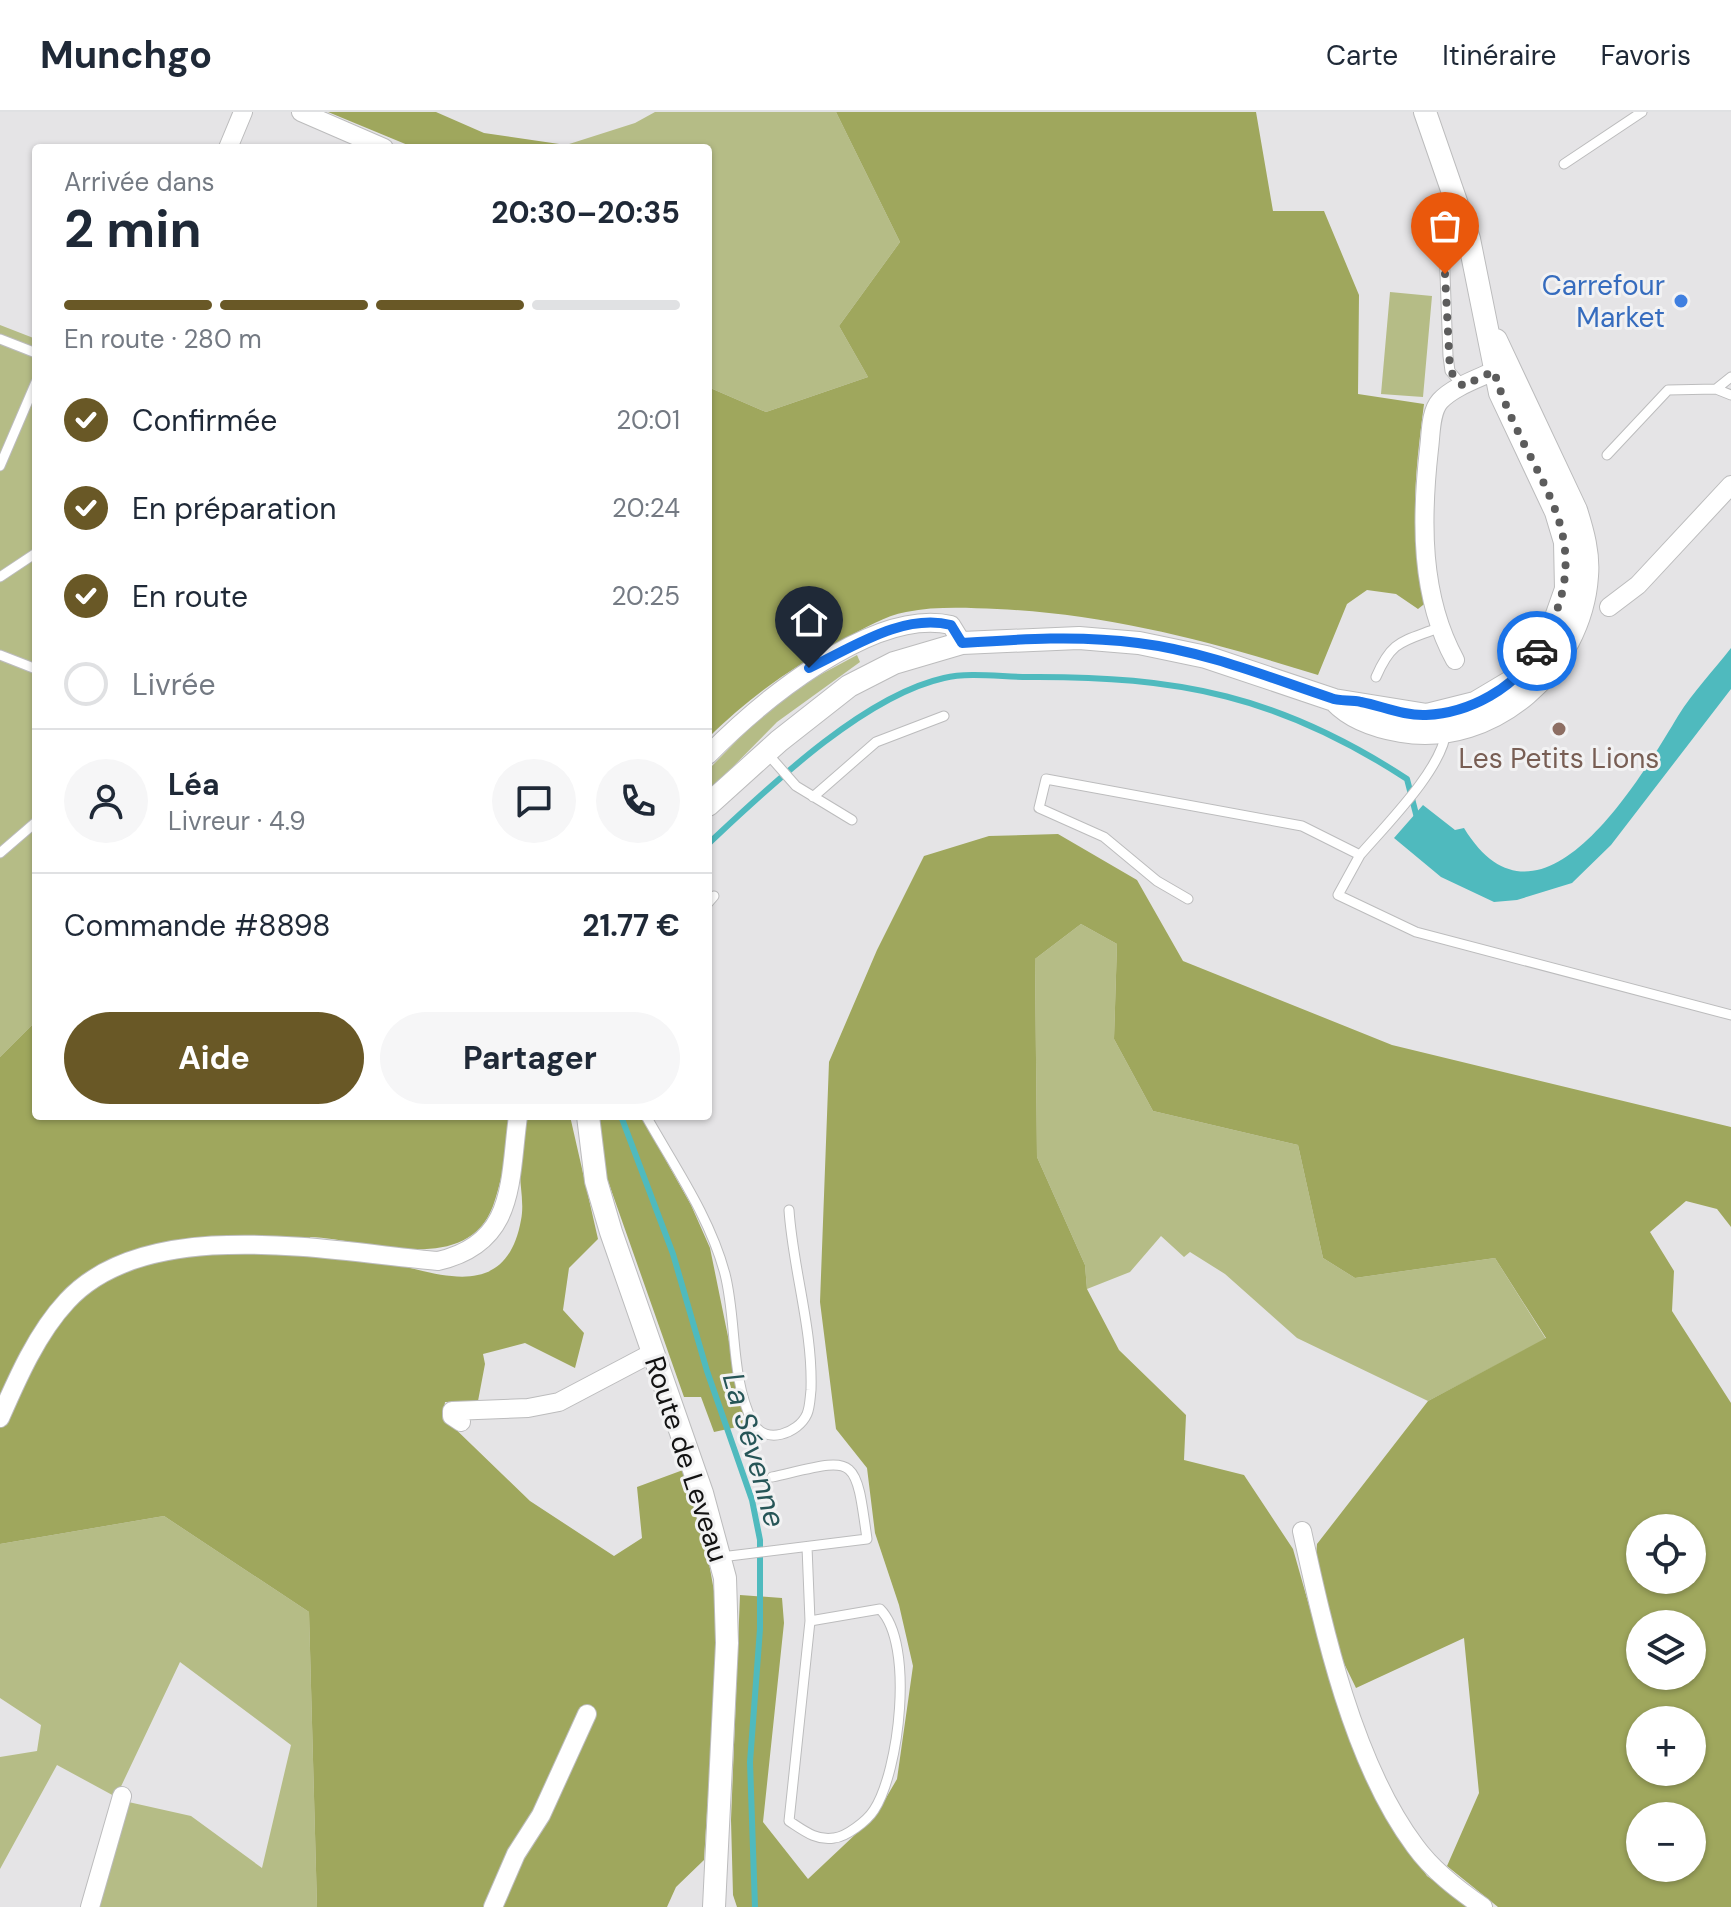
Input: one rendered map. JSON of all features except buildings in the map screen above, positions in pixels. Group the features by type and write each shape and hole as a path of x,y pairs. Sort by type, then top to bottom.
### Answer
{"street":[{"path":"230,144 243,112"},
{"path":"301,112 375,144"},
{"path":"712,802 773,759 838,695 871,673 962,643 1079,638 1139,643 1206,657 1326,697 1345,712 1386,728 1410,732 1446,721 1517,678 1554,623 1566,589 1565,542 1556,512 1509,415 1494,371 1488,325 1454,187 1425,112"},
{"path":"1446,721 1482,722 1507,709 1547,675 1560,660 1575,630 1587,577 1583,532 1576,510 1488,325"},
{"path":"1455,660 1438,628 1425,564 1425,485 1434,414 1439,402 1494,371"},
{"path":"1609,607 1638,585 1731,485"},
{"path":"712,751 770,698 809,668 883,632 938,622 951,625 962,643"},
{"path":"0,1418 50,1323 68,1300 95,1279 133,1261 185,1248 260,1244 438,1261 461,1256 482,1243 498,1223 507,1201 517,1120"},
{"name":"Route de Leveau","path":"588,1120 596,1181 721,1557 728,1617 715,1905"},
{"path":"461,1422 452,1416 452,1411 528,1408 559,1402 652,1353"},
{"path":"1302,1531 1331,1659 1387,1802 1426,1858 1445,1879 1483,1907"},
{"path":"493,1907 516,1854 541,1815 587,1714"},
{"path":"90,1907 122,1796"}],"lane":[{"path":"1564,164 1637,113"},
{"path":"1454,187 1443,219 1448,356 1450,371 1463,386"},
{"path":"0,339 32,351"},
{"path":"1716,389 1731,377"},
{"path":"1607,455 1668,390 1716,389 1731,395"},
{"path":"0,466 32,391"},
{"path":"0,577 32,556"},
{"path":"1376,677 1386,653 1397,644 1438,628"},
{"path":"0,655 32,667"},
{"path":"813,797 876,742 944,716"},
{"path":"1446,721 1445,747 1360,855 1338,895 1416,932 1731,1015"},
{"path":"773,759 796,786 852,820"},
{"path":"1188,899 1157,881 1104,837 1039,808 1046,779 1302,826 1360,855"},
{"path":"0,853 32,825"},
{"path":"648,1120 707,1224 724,1271 740,1380 754,1424 762,1432 774,1435 796,1428 807,1416 810,1402 807,1326 792,1258 789,1210"},
{"path":"721,1557 867,1539 856,1476 848,1467 833,1463 772,1477"},
{"path":"807,1547 810,1621 789,1821 816,1837 835,1838 874,1811 889,1771 902,1671 897,1637 880,1609 810,1621"}],"green space":[{"path":"328,112 436,112 484,133 559,144 405,144"},
{"path":"655,112 836,112 900,242 839,326 868,377 766,412 712,389 712,144 569,144 635,123"},
{"path":"836,112 1256,112 1273,211 1324,211 1359,295 1358,394 1424,404 1415,503 1418,551 1428,601 1418,609 1396,594 1367,590 1347,604 1318,675 1239,651 1120,623 1039,612 975,608 906,612 867,627 790,671 712,734 712,389 766,412 868,377 839,326 900,242"},
{"path":"1390,292 1432,296 1423,397 1381,394"},
{"path":"0,325 32,337 32,1025 0,1057"},
{"path":"857,655 860,662 777,722 712,788 712,766 764,713 816,677"},
{"path":"1058,834 1137,880 1183,961 1392,1045 1731,1127 1731,1227 1717,1209 1686,1201 1650,1232 1674,1271 1672,1311 1731,1403 1731,1907 1498,1907 1447,1866 1479,1793 1464,1638 1356,1688 1338,1651 1316,1556 1317,1544 1428,1401 1546,1338 1495,1258 1355,1278 1323,1258 1298,1145 1153,1111 1114,1039 1117,944 1081,924 1035,959 1037,1157 1085,1265 1087,1289 1119,1350 1186,1415 1184,1460 1244,1475 1293,1549 1329,1676 1385,1813 1427,1876 1471,1907 737,1907 733,1895 731,1820 740,1595 782,1598 784,1623 763,1822 808,1879 876,1815 897,1779 913,1666 899,1605 875,1533 867,1468 836,1429 820,1302 829,1062 877,950 924,856 989,836"},
{"path":"1081,924 1117,944 1114,1039 1153,1111 1298,1145 1323,1258 1355,1278 1495,1258 1546,1339 1428,1401 1297,1338 1225,1274 1190,1252 1184,1257 1161,1236 1130,1272 1087,1289 1085,1265 1037,1157 1035,959"},
{"path":"32,1025 32,1120 513,1120 493,1206 480,1228 461,1242 438,1248 412,1249 310,1237 314,1253 374,1259 447,1276 485,1273 501,1263 513,1246 521,1220 520,1159 527,1120 571,1120 598,1239 569,1268 563,1310 584,1333 575,1368 525,1343 483,1354 485,1364 478,1401 445,1402 443,1417 530,1501 614,1556 642,1538 637,1487 683,1470 702,1524 719,1619 704,1860 676,1887 667,1907 317,1907 309,1612 164,1516 0,1544 0,1057"},
{"path":"599,1120 643,1120 691,1205 710,1248 746,1425 714,1432 701,1397 684,1397 602,1164"},
{"path":"164,1516 309,1612 317,1907 93,1907 124,1801 191,1816 262,1868 291,1745 180,1662 116,1797 57,1765 0,1869 0,1757 37,1751 41,1725 0,1698 0,1544"}],"water":[{"path":"1731,648 1731,689 1611,845 1572,883 1517,900 1494,902 1441,877 1394,838 1423,805 1455,830 1464,828 1493,861 1524,872 1554,864 1584,842 1613,812 1639,778 1684,707"}],"waterway":[{"name":"La Sévenne","path":"712,840 788,772 850,724 913,688 964,675 1133,681 1226,696 1271,710 1315,728 1407,779 1417,818"},
{"name":"La Sévenne","path":"623,1120 673,1254 707,1371 752,1500 760,1540 760,1629 750,1762 755,1907"}],"way so far":[{"path":"1445,274 1450,371 1463,386 1494,371 1509,415 1556,512 1565,542 1566,589 1554,623 1537,651"}],"place":[{"name":"Carrefour Market","path":"1681,301"},
{"name":"Les Petits Lions","path":"1559,729"}],"route":[{"path":"809,668 883,632 938,622 951,625 958,631 962,643 1079,638 1139,643 1206,657 1334,700 1357,701 1427,715 1454,710 1498,692 1517,678 1537,651"}]}
